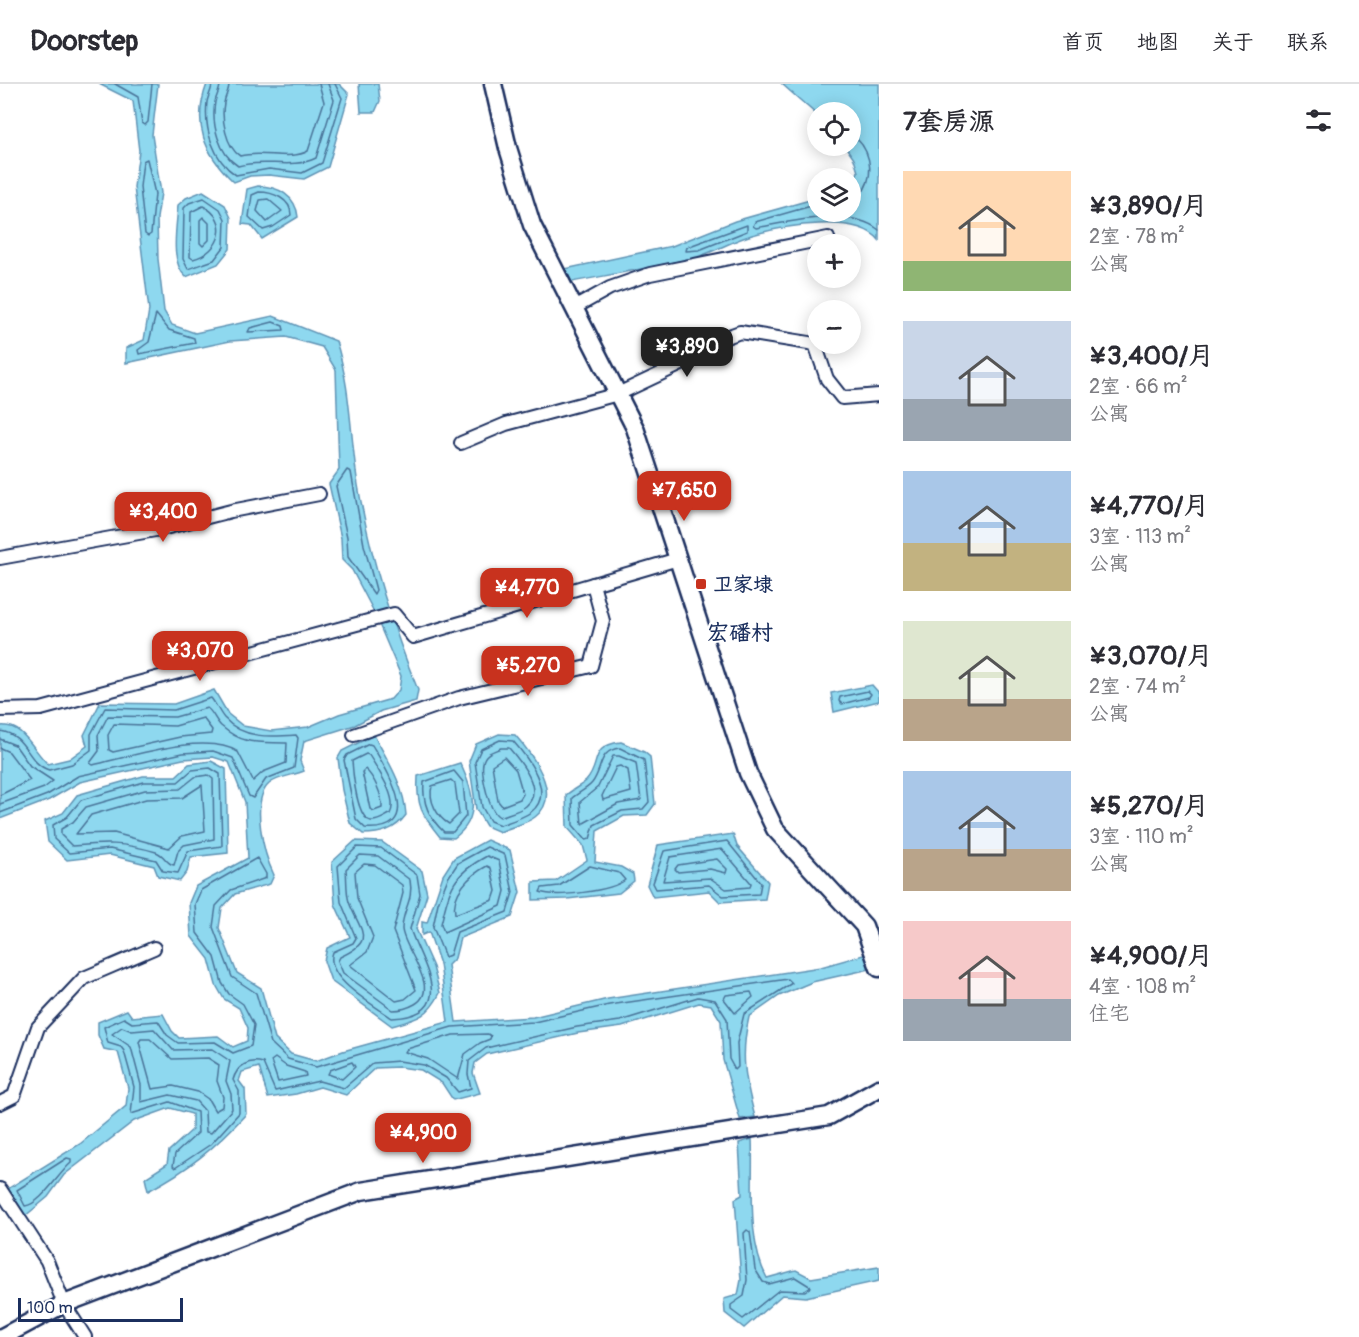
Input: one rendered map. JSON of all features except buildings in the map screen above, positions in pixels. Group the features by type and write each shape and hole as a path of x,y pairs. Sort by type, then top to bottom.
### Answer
{"street":[{"path":"494,84 508,148 532,225 635,428 748,773 775,829 864,926 879,968"},
{"path":"574,308 609,288 650,274 807,242"},
{"path":"461,443 506,424 618,394 692,359 718,340 740,332 815,344 827,379 842,398 879,395"},
{"path":"0,553 0,558 161,529 231,511 319,494"},
{"path":"0,710 41,709 394,614 414,636 678,559"},
{"path":"354,735 459,698 591,666 603,621 593,584"},
{"path":"0,1103 14,1096 38,1027 84,978 154,948"},
{"path":"2,1337 64,1304 361,1191 829,1116 879,1088"},
{"path":"0,1189 47,1261 64,1304 85,1337"}],"water":[{"path":"99,84 158,84 152,135 161,193 157,218 158,259 164,311 172,325 195,333 273,316 336,341 345,376 358,485 375,564 390,615 418,690 416,701 381,711 355,725 304,741 300,761 304,771 272,782 263,792 260,803 261,828 266,855 274,875 270,884 235,894 222,908 219,928 237,973 261,988 275,1039 291,1054 316,1061 343,1051 448,1022 440,964 429,932 422,935 422,922 427,923 443,875 454,858 487,840 510,850 520,892 512,917 460,938 455,958 448,965 456,1022 533,1017 608,999 821,967 870,953 879,967 812,982 779,996 749,1017 744,1056 755,1117 740,1119 723,1060 721,1021 711,1005 699,1003 622,1027 578,1033 487,1054 475,1063 473,1073 480,1093 453,1100 442,1083 421,1070 399,1067 375,1068 346,1095 320,1087 296,1094 268,1098 259,1067 242,1072 239,1081 245,1089 246,1114 200,1157 176,1175 148,1191 145,1178 167,1164 169,1151 192,1130 192,1114 170,1108 134,1121 64,1175 48,1197 24,1217 6,1190 80,1144 126,1106 128,1088 118,1052 104,1049 98,1035 98,1022 127,1010 132,1017 163,1014 172,1031 179,1038 218,1036 233,1047 247,1041 248,1028 239,1008 224,999 216,985 209,959 191,936 189,903 196,886 248,858 245,802 229,762 213,757 183,759 80,782 49,800 0,819 0,726 8,726 22,733 48,764 69,759 87,746 84,735 100,703 174,704 214,690 228,714 243,726 271,731 308,727 339,714 391,699 399,690 401,676 373,610 352,570 342,560 341,538 329,484 339,470 336,370 322,347 286,337 230,341 126,363 126,348 144,340 149,310 134,187 139,151 133,101"},
{"path":"207,84 339,84 349,94 328,167 304,179 269,175 250,176 234,182 215,160 204,138 201,112"},
{"path":"359,84 378,84 380,101 375,112 361,112"},
{"path":"782,84 879,84 879,240 868,232 837,224 782,228 752,235 697,257 572,282 565,269 672,246 735,221 807,201 807,222 861,222 861,168 857,168 852,156 861,156 861,102 807,102 807,106"},
{"path":"258,186 279,190 285,194 294,203 298,217 262,239 251,225 242,224 247,189"},
{"path":"203,191 225,205 231,218 230,249 218,264 186,277 177,262 176,253 178,205 186,198"},
{"path":"872,685 879,693 879,701 834,712 831,693"},
{"path":"499,734 515,735 536,763 546,786 543,808 535,817 500,832 486,826 476,809 469,761 476,744"},
{"path":"374,735 399,783 406,815 387,830 363,834 350,823 342,790 338,758 342,751"},
{"path":"621,742 650,757 655,804 647,815 624,816 597,831 595,862 621,867 633,874 634,881 619,893 533,900 533,882 556,881 587,860 583,845 567,827 566,795 591,775 597,757 604,747"},
{"path":"211,761 226,769 228,853 191,857 187,872 180,881 158,876 154,866 110,855 67,860 48,842 45,821 63,813 77,795 143,776 176,776 189,764"},
{"path":"460,763 471,793 472,813 469,822 454,838 440,837 419,803 418,776"},
{"path":"733,834 737,846 768,882 765,899 720,902 709,891 653,897 647,885 658,845"},
{"path":"355,841 382,842 422,871 427,894 416,929 433,967 440,993 436,1001 421,1016 392,1026 331,981 324,961 327,948 350,937 335,904 332,862"},
{"path":"752,1139 752,1210 756,1246 767,1278 796,1270 811,1278 879,1267 879,1281 806,1297 782,1295 744,1328 725,1313 724,1299 738,1295 741,1280 735,1199 742,1195 739,1143"}],"place":[{"name":"卫家埭","path":"701,584"}],"district":[{"name":"宏磻村","path":"740,633"}]}
